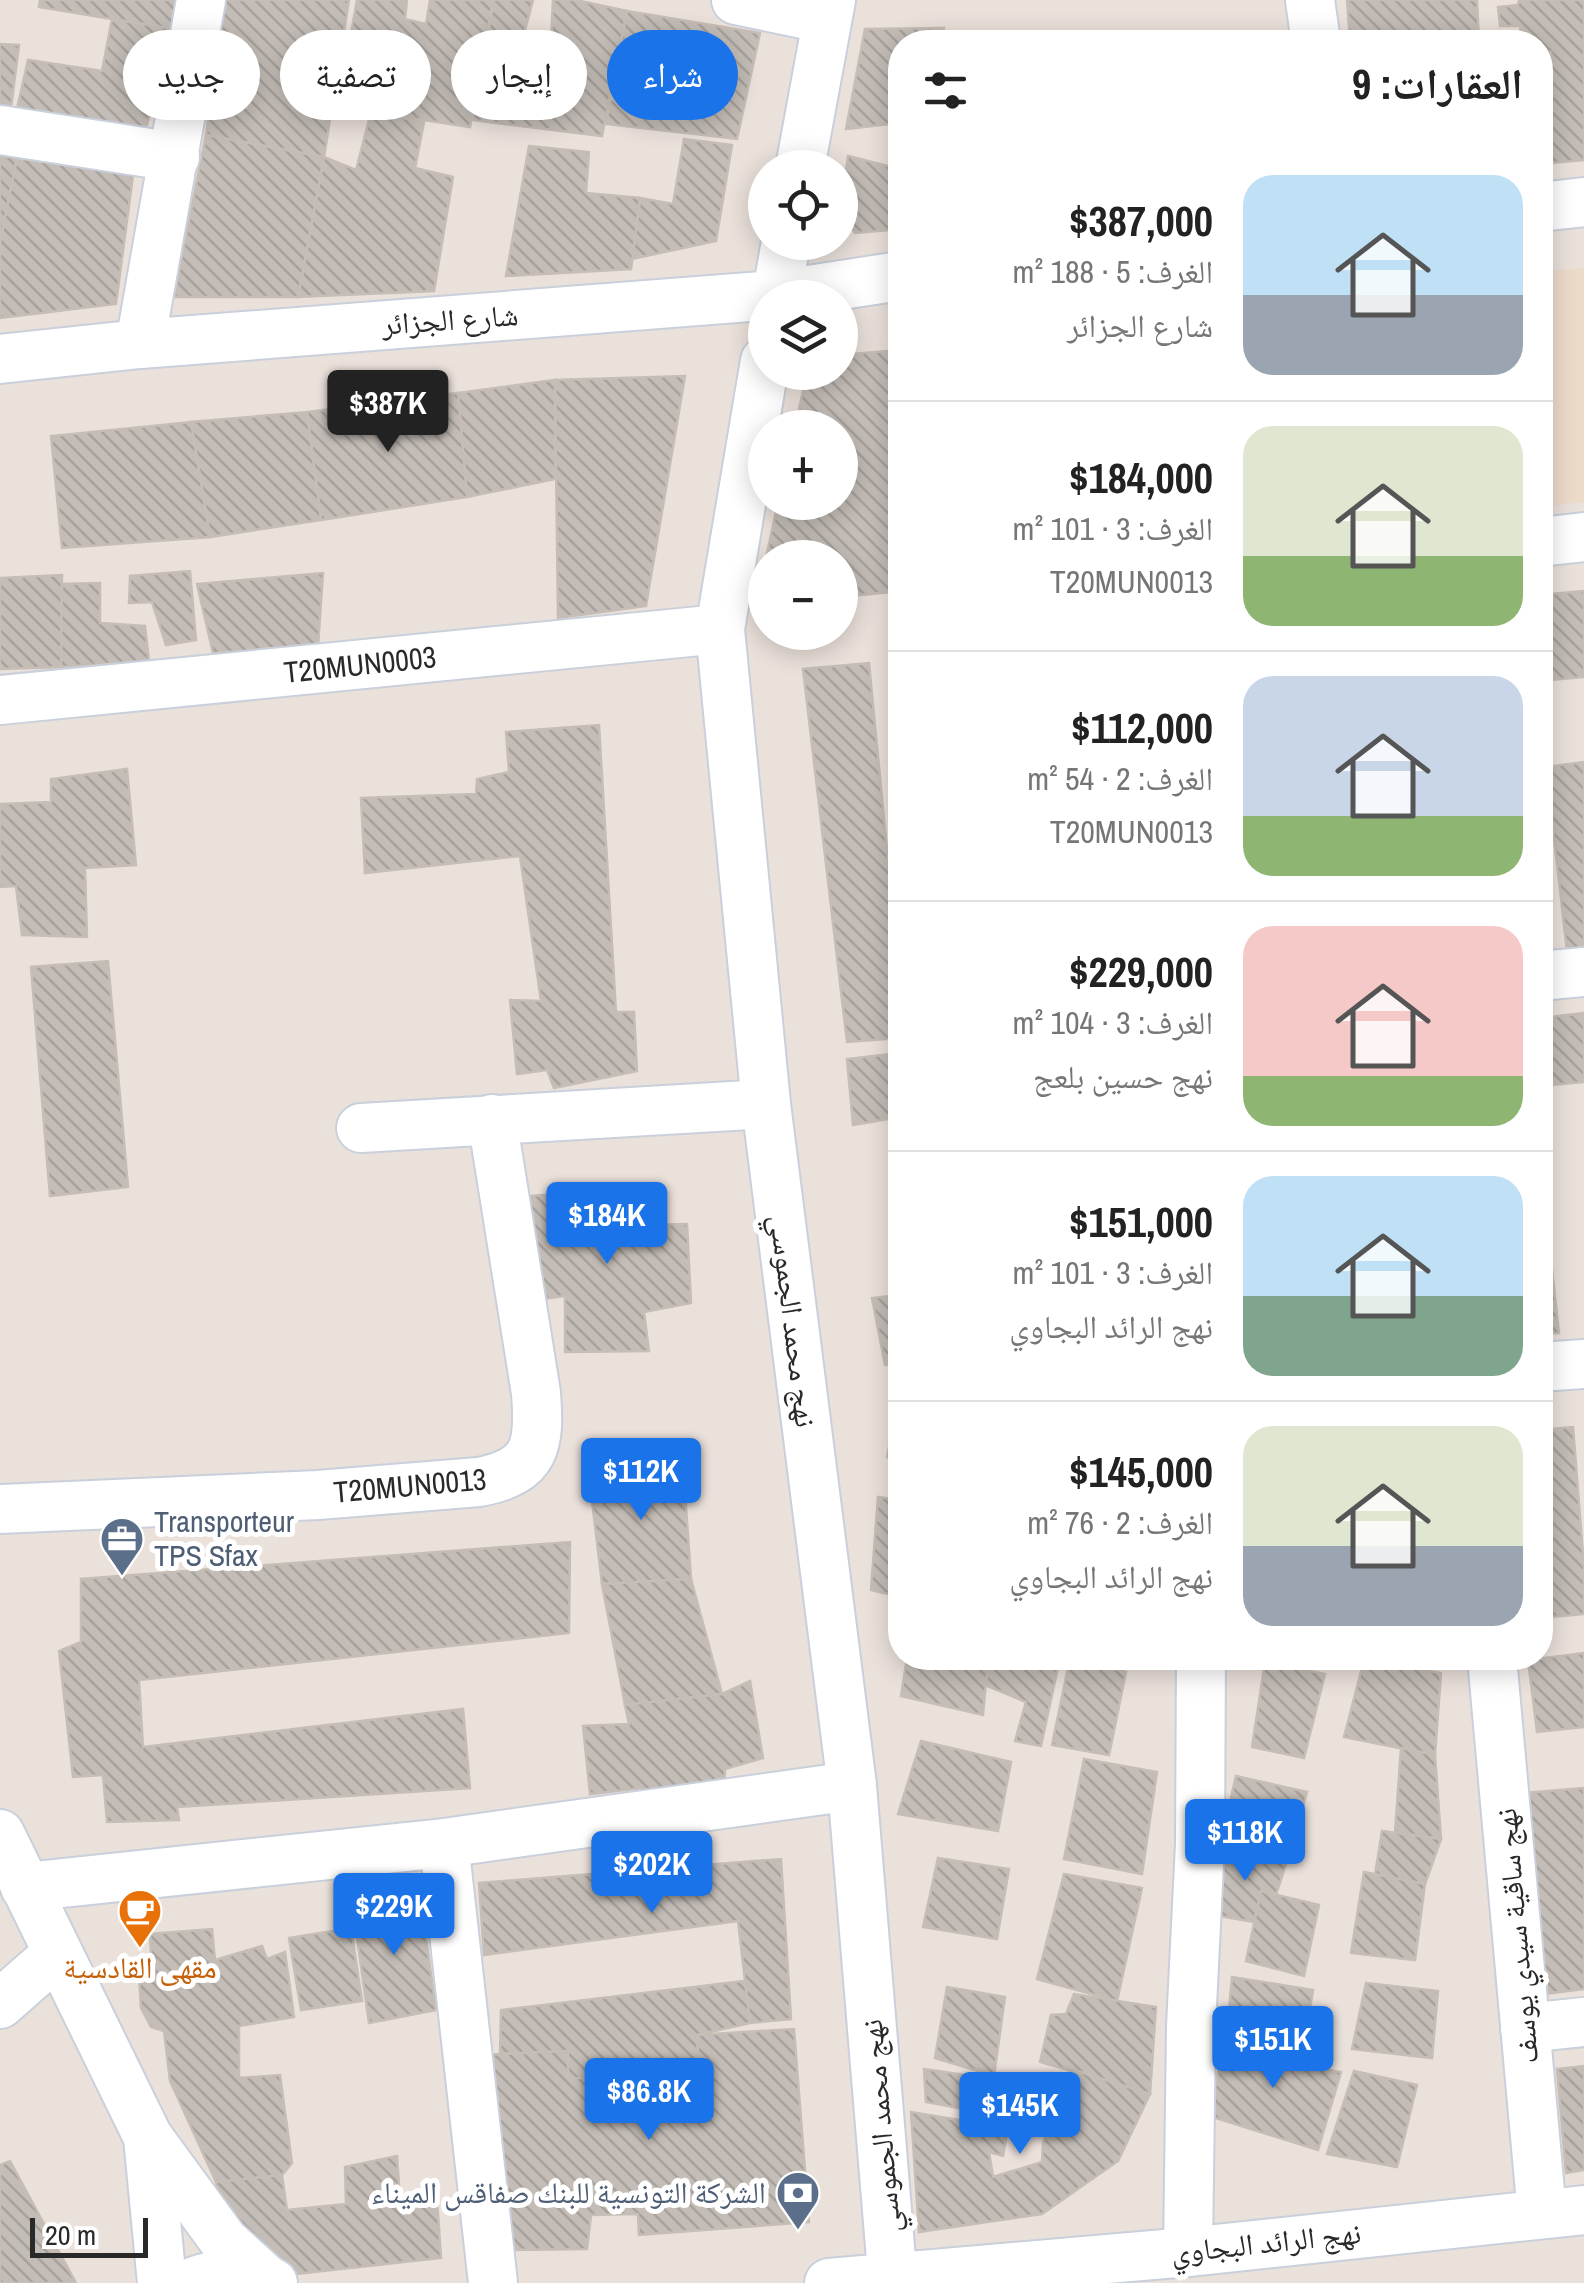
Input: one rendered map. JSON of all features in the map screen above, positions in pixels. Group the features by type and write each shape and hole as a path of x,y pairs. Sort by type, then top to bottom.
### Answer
{"street":[{"path":"140,344 200,0"},
{"path":"736,0 829,9 803,150"},
{"path":"1310,0 1314,30"},
{"path":"0,130 175,157"},
{"path":"1553,206 1584,202"},
{"name":"شارع الجزائر","path":"858,283 888,278"},
{"name":"شارع الجزائر","path":"0,359 140,344 748,298"},
{"name":"نهج محمد الجموسي","path":"760,390 720,629 766,1104 852,1786 894,2280"},
{"path":"1553,541 1584,537"},
{"name":"T20MUN0003","path":"0,700 720,629"},
{"path":"1553,975 1584,972"},
{"path":"361,1128 766,1104"},
{"name":"T20MUN0013","path":"0,1509 318,1495 480,1482 502,1478 522,1468 533,1452 539,1429 536,1393 492,1120"},
{"path":"1553,1367 1584,1364"},
{"path":"1188,2252 1201,1670"},
{"name":"نهج ساقية سيدي يوسف","path":"1493,1670 1525,2028 1563,2212"},
{"path":"25,1887 444,1843 852,1786"},
{"path":"0,1834 148,2138 224,2240 270,2281"},
{"path":"444,1843 494,2283"},
{"path":"0,2004 57,1954"},
{"path":"1525,2028 1584,2022"},
{"path":"148,2138 162,2283"},
{"name":"نهج الرائد البجاوي","path":"829,2283 1003,2276 1563,2212"},
{"path":"190,2283 211,2274 239,2272 270,2281"}],"shaded area":[{"path":"1584,268 1584,502 1553,506 1553,271"}],"building":[{"path":"40,0 178,0 173,29 39,7"},
{"path":"224,0 349,0 344,30 280,30 280,120 330,120 324,157 206,135 208,120 260,120 260,30 220,30"},
{"path":"357,0 407,0 405,19 426,24 430,0 493,0 488,30 451,30 451,120 471,120 470,127 424,120 431,120 431,30 352,30"},
{"path":"494,0 533,0 525,30 488,30"},
{"path":"553,0 576,0 627,11 623,30 607,30 607,111 602,136 472,120 587,120 587,30 551,30"},
{"path":"1347,0 1477,0 1478,30 1349,30"},
{"path":"1519,0 1584,0 1584,160 1553,163 1553,30 1500,26 1498,7 1518,5"},
{"path":"627,11 760,33 737,139 606,124 607,119 738,120 738,30 623,30"},
{"path":"112,19 173,29 123,30 123,120 148,120 142,143 15,118 28,60 102,71"},
{"path":"944,28 888,30 888,124 846,129 865,29"},
{"path":"0,44 19,45 11,108 0,106"},
{"path":"369,120 424,122 415,168 453,177 434,291 298,297 324,157 356,170"},
{"path":"206,135 324,157 298,297 174,297"},
{"path":"684,139 732,145 716,241 632,259 640,198 673,204"},
{"path":"529,146 589,152 586,193 640,198 631,269 506,276"},
{"path":"0,156 17,158 0,243"},
{"path":"17,158 133,175 116,304 0,318 0,243"},
{"path":"858,158 888,166 888,230 858,233"},
{"path":"888,351 888,592 858,595 858,540 770,540 774,520 858,520 858,410 799,410 803,390 858,390 858,354"},
{"path":"685,376 646,606 558,618 555,380"},
{"path":"555,380 555,479 467,497 458,393"},
{"path":"458,393 467,497 321,520 307,412"},
{"path":"307,412 321,520 210,537 191,422"},
{"path":"191,422 210,537 62,548 51,436"},
{"path":"190,571 196,640 166,645 152,602 129,603 130,576"},
{"path":"323,573 318,646 213,653 197,584"},
{"path":"62,575 61,667 0,669 0,578"},
{"path":"100,583 100,623 145,626 149,661 61,667 62,584"},
{"path":"1584,591 1584,677 1553,680 1553,594"},
{"path":"869,663 888,860 888,1039 847,1042 803,669"},
{"path":"599,725 616,1012 634,1012 637,1071 554,1088 547,1070 517,1074 510,1000 541,1001 520,856 365,873 361,798 476,794 477,779 509,772 506,732"},
{"path":"1584,762 1584,958 1568,960 1553,828 1553,766"},
{"path":"127,769 136,865 85,868 87,937 22,935 16,886 0,887 0,804 51,802 51,779"},
{"path":"108,961 128,1187 50,1196 31,967"},
{"path":"1584,1013 1584,1082 1553,1085 1553,1017"},
{"path":"888,1054 888,1119 853,1125 847,1059"},
{"path":"634,1189 648,1225 687,1224 691,1303 644,1312 649,1351 565,1352 565,1296 534,1300 530,1196"},
{"path":"1553,1279 1559,1333 1553,1333"},
{"path":"888,1296 888,1364 885,1365 872,1298"},
{"path":"1573,1427 1584,1614 1553,1617 1553,1429"},
{"path":"683,1463 691,1579 602,1584 588,1468"},
{"path":"878,1497 888,1498 888,1594 871,1590"},
{"path":"570,1542 569,1633 139,1680 143,1747 463,1709 470,1788 177,1807 179,1820 107,1822 103,1775 73,1777 59,1651 81,1642 81,1579"},
{"path":"691,1579 722,1694 625,1705 602,1584"},
{"path":"1584,1653 1584,1727 1537,1732 1529,1670 1553,1670 1553,1657"},
{"path":"905,1670 987,1670 983,1715 901,1696"},
{"path":"989,1670 1057,1670 1041,1746 1015,1741 1026,1702 985,1685"},
{"path":"1068,1670 1126,1672 1109,1755 1052,1745"},
{"path":"1264,1670 1325,1674 1304,1758 1252,1747"},
{"path":"1361,1670 1441,1673 1435,1755 1344,1737"},
{"path":"750,1681 763,1758 725,1769 724,1792 645,1802 642,1788 590,1794 583,1726 629,1724 625,1705 722,1694"},
{"path":"921,1741 1011,1762 998,1831 898,1814"},
{"path":"1401,1748 1435,1755 1441,1839 1395,1832"},
{"path":"1084,1759 1157,1772 1142,1874 1064,1859"},
{"path":"1236,1776 1307,1792 1290,1852 1222,1837"},
{"path":"1584,1788 1584,1989 1544,1994 1524,1793"},
{"path":"1382,1831 1441,1839 1425,1884 1375,1875"},
{"path":"1222,1848 1286,1864 1276,1895 1261,1891 1254,1922 1214,1915"},
{"path":"938,1858 1009,1869 997,1939 923,1927"},
{"path":"781,1859 791,2019 750,2023 738,1921 484,1955 479,1883"},
{"path":"1364,1872 1425,1884 1415,1960 1351,1953"},
{"path":"1064,1874 1142,1888 1117,2001 1037,1979"},
{"path":"1261,1891 1319,1905 1304,1976 1246,1961"},
{"path":"420,1895 436,2010 369,2023 352,1902"},
{"path":"351,1928 362,2001 301,2010 289,1938"},
{"path":"212,1929 215,1960 262,1946 267,1959 285,1952 294,2017 239,2026 239,2078 280,2075 292,2163 282,2175 216,2182 170,2081 164,2031 151,2027 141,2008 138,1959 151,1955 150,1934"},
{"path":"1232,1977 1313,1990 1303,2051 1227,2031"},
{"path":"745,1981 750,2023 697,2035 699,2069 568,2079 568,2051 500,2054 501,2010"},
{"path":"1366,1983 1438,1991 1432,2058 1352,2049"},
{"path":"947,1987 1005,1997 994,2076 935,2058"},
{"path":"1074,1994 1156,2007 1150,2094 1040,2062 1051,2015 1066,2014"},
{"path":"794,2029 809,2222 639,2235 638,2214 591,2215 587,2249 507,2250 482,2055 568,2051 568,2079 699,2069 697,2035"},
{"path":"1227,2031 1303,2051 1298,2065 1341,2072 1318,2150 1209,2116"},
{"path":"1584,2066 1584,2170 1566,2173 1557,2069"},
{"path":"924,2069 1053,2088 1040,2123 926,2102"},
{"path":"1071,2069 1150,2094 1118,2161 1042,2214 919,2232 911,2112 1008,2128 1003,2156 989,2152 993,2177 1042,2162 1043,2143"},
{"path":"1354,2071 1417,2085 1397,2167 1327,2154"},
{"path":"397,2156 400,2199 437,2199 441,2258 287,2275 226,2229 216,2182 282,2175 287,2210 346,2204 345,2167"},
{"path":"10,2161 76,2283 0,2283 0,2165"}],"place":[{"name":"Transporteur TPS Sfax","path":"122,1577"},
{"name":"مقهى القادسية","path":"140,1949"},
{"name":"الشركة التونسية للبنك صفاقس الميناء","path":"798,2231"}]}
